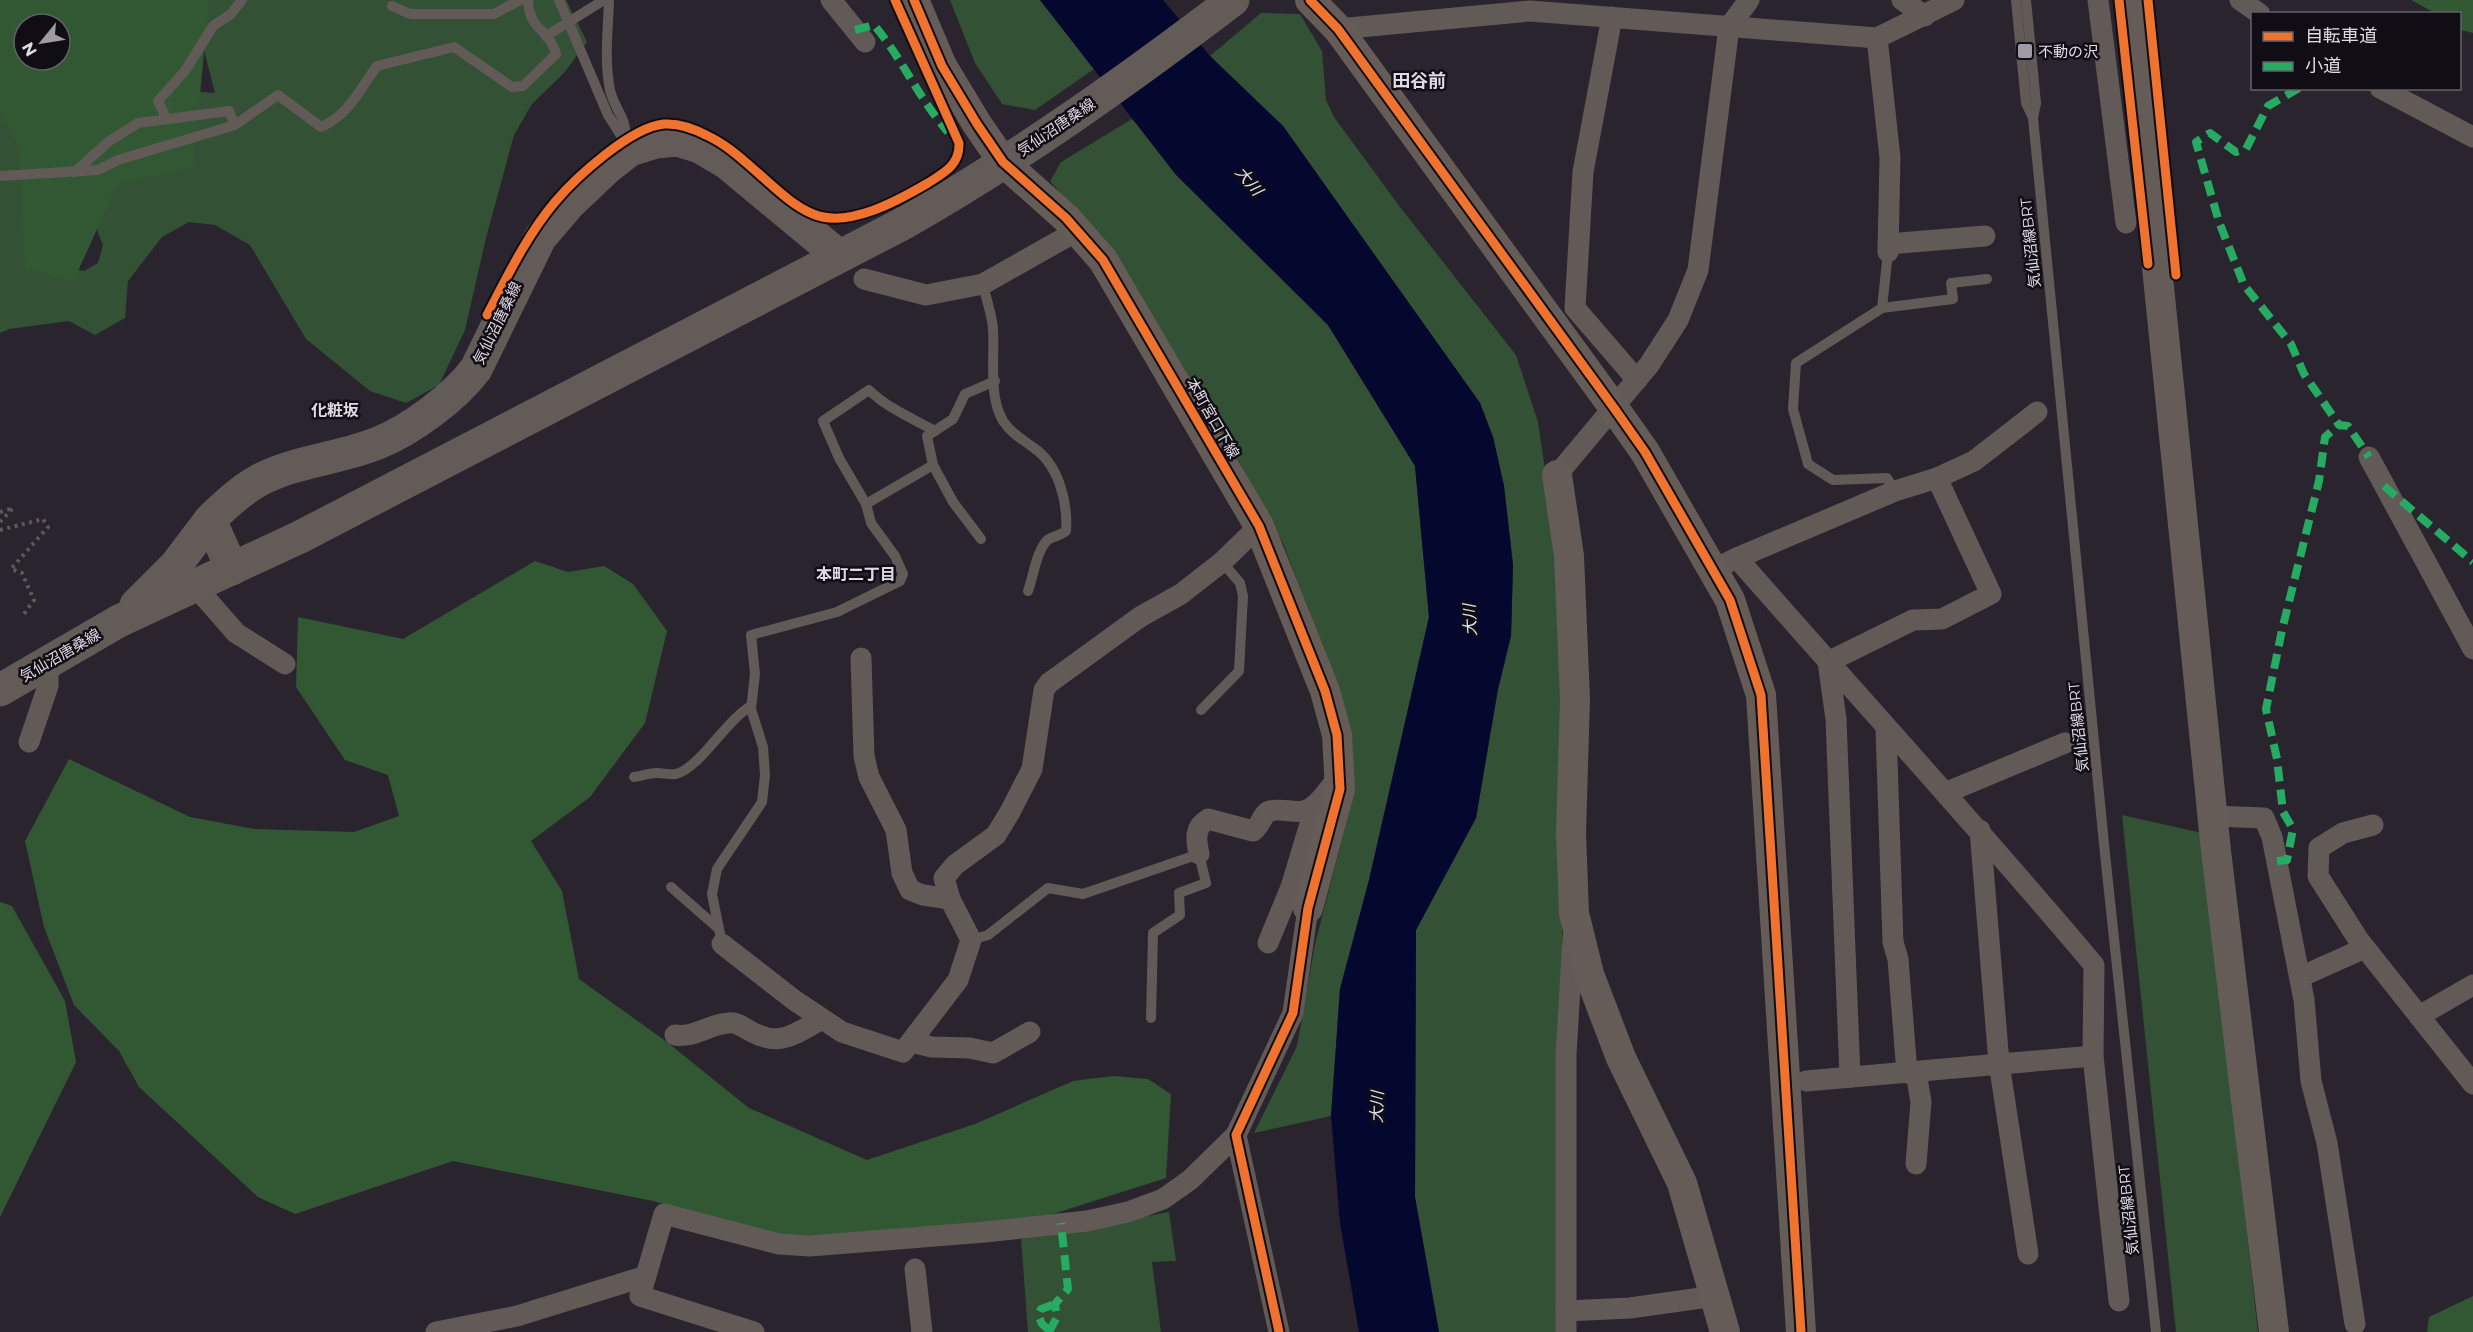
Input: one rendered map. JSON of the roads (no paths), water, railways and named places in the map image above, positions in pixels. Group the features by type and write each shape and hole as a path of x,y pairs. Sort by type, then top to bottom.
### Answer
{"main road":[{"name":"気仙沼唐桑線","path":"0,690 119,621 300,537 962,190 1149,64 1233,0"},
{"name":"気仙沼唐桑線","path":"119,621 176,565 210,520 233,498 256,482 284,470 379,443 408,426 465,383 476,369 540,238 568,204 628,145 677,140 700,147 727,163 839,256"},
{"path":"210,520 232,568"}],"street":[{"path":"831,0 865,42"},
{"name":"本町宮口下線","path":"914,0 942,66 1003,162 1077,231 1103,260 1259,526 1325,691 1337,735 1340,789 1308,908"},
{"path":"1310,0 1338,30 1725,564 1828,662 1980,831 2094,965 2093,1056 2119,1301"},
{"path":"1566,1332 1566,1055 1574,913 1571,833 1575,699 1569,556 1557,475 1637,380 1678,320 1698,270 1729,27 1749,0"},
{"path":"1902,0 1925,16"},
{"path":"1338,30 1534,5 1612,17 1877,38 1954,0"},
{"path":"2098,0 2126,223"},
{"path":"2130,0 2212,816 2274,1332"},
{"path":"2240,0 2257,12"},
{"path":"1612,17 1583,172 1575,309 1637,380"},
{"path":"1877,38 1890,158 1888,248 1985,236"},
{"path":"2384,90 2473,137"},
{"path":"864,279 926,296 983,284 1077,231"},
{"path":"1725,564 1895,490 1937,478 1974,461 2037,412"},
{"path":"2368,457 2473,649"},
{"path":"1828,662 1914,620 1942,619 1991,594 1937,478"},
{"path":"721,937 794,1000 842,1032 903,1052 958,980 971,940 950,899 944,878 955,865 996,836 1032,769 1044,690 1049,683 1140,617 1181,594 1222,562 1259,526"},
{"path":"1725,564 1730,600 1761,695 1801,1332"},
{"path":"195,586 236,633 285,664"},
{"path":"861,658 864,756 869,777 896,830 903,873 910,890 923,895 950,899"},
{"path":"29,742 48,686 48,662"},
{"path":"1828,662 1836,719 1850,1077"},
{"path":"1886,729 1893,942 1898,959 1911,1072 1922,1102 1916,1164"},
{"path":"1945,792 2065,743"},
{"path":"1199,854 1197,831 1208,819 1253,831 1259,827 1265,814 1271,810 1304,811 1316,804 1339,776"},
{"path":"1268,943 1291,887 1316,804"},
{"path":"2212,816 2264,818 2272,837 2300,977 2312,1081 2327,1143 2355,1324"},
{"path":"2373,825 2343,833 2319,848 2318,876 2365,948 2472,1080"},
{"path":"1980,831 1999,1063 2028,1254"},
{"path":"754,1332 640,1296 664,1214 779,1244 810,1246 1087,1221 1128,1212 1163,1199 1190,1180 1236,1135 1293,1014 1308,908"},
{"path":"1574,913 1589,974 1621,1058 1682,1183 1725,1332"},
{"path":"2300,977 2365,948"},
{"path":"2419,1016 2473,985"},
{"path":"675,1035 691,1036 715,1024 733,1022 763,1040 780,1040 822,1019"},
{"path":"911,1042 932,1047 970,1048 993,1053 1030,1032"},
{"path":"1806,1081 2093,1056"},
{"path":"1236,1135 1279,1332"},
{"path":"915,1269 922,1332"},
{"path":"436,1332 518,1316 646,1276"},
{"path":"1566,1311 1630,1308 1715,1296"}],"lane":[{"path":"167,119 158,101 185,70 213,26 231,14 242,0"},
{"path":"392,6 410,14 494,14 520,0"},
{"path":"0,176 98,170 118,160 235,125 278,95 321,127 333,122 354,102 376,66 454,47 512,87 523,86 556,54 553,44 529,16 528,0"},
{"path":"559,0 608,115 628,145"},
{"path":"546,36 604,0"},
{"path":"609,0 606,61 611,94 627,127 628,145"},
{"name":"気仙沼線BRT","path":"2016,0 2026,103 2033,118"},
{"name":"気仙沼線BRT","path":"2026,0 2036,103 2033,118 2105,854 2156,1332"},
{"path":"75,172 108,142 138,123 229,111 235,125"},
{"path":"1882,308 1888,248"},
{"path":"1895,490 1887,478 1833,480 1808,464 1793,409 1796,363 1882,308 1953,299 1951,283 1987,279"},
{"path":"983,284 993,327 998,409 1004,421 1018,438 1036,449 1050,465 1061,488 1067,513 1066,531 1048,540 1039,551 1036,570 1028,591"},
{"path":"981,539 953,502 933,465 927,436 952,419 965,394 995,381"},
{"path":"721,937 712,894 717,869 762,801 765,775 763,747 751,706 755,674 751,635 837,612 900,581 903,574 895,556 871,523 866,504 839,458 823,421 869,390 883,404 894,406 935,431"},
{"path":"866,504 933,465"},
{"path":"1201,710 1239,671 1243,596 1239,583 1222,562"},
{"path":"634,777 651,773 675,774 682,770 700,757 728,723 751,706"},
{"path":"971,940 988,935 1048,888 1083,894 1199,854 1206,883 1179,893 1180,915 1153,933 1150,1018"},
{"path":"671,886 721,937"}],"water":[{"name":"大川","path":"1040,0 1163,0 1210,56 1283,126 1480,403 1493,437 1504,486 1513,565 1511,636 1498,689 1476,818 1416,930 1415,1197 1439,1332 1359,1332 1340,1223 1331,1116 1340,989 1369,880 1429,617 1415,466 1328,325 1176,175"}],"place":[{"name":"不動の沢","path":"2025,51"}],"district":[{"name":"田谷前","path":"1419,81"},
{"name":"化粧坂","path":"335,410"},
{"name":"本町二丁目","path":"856,574"}]}
